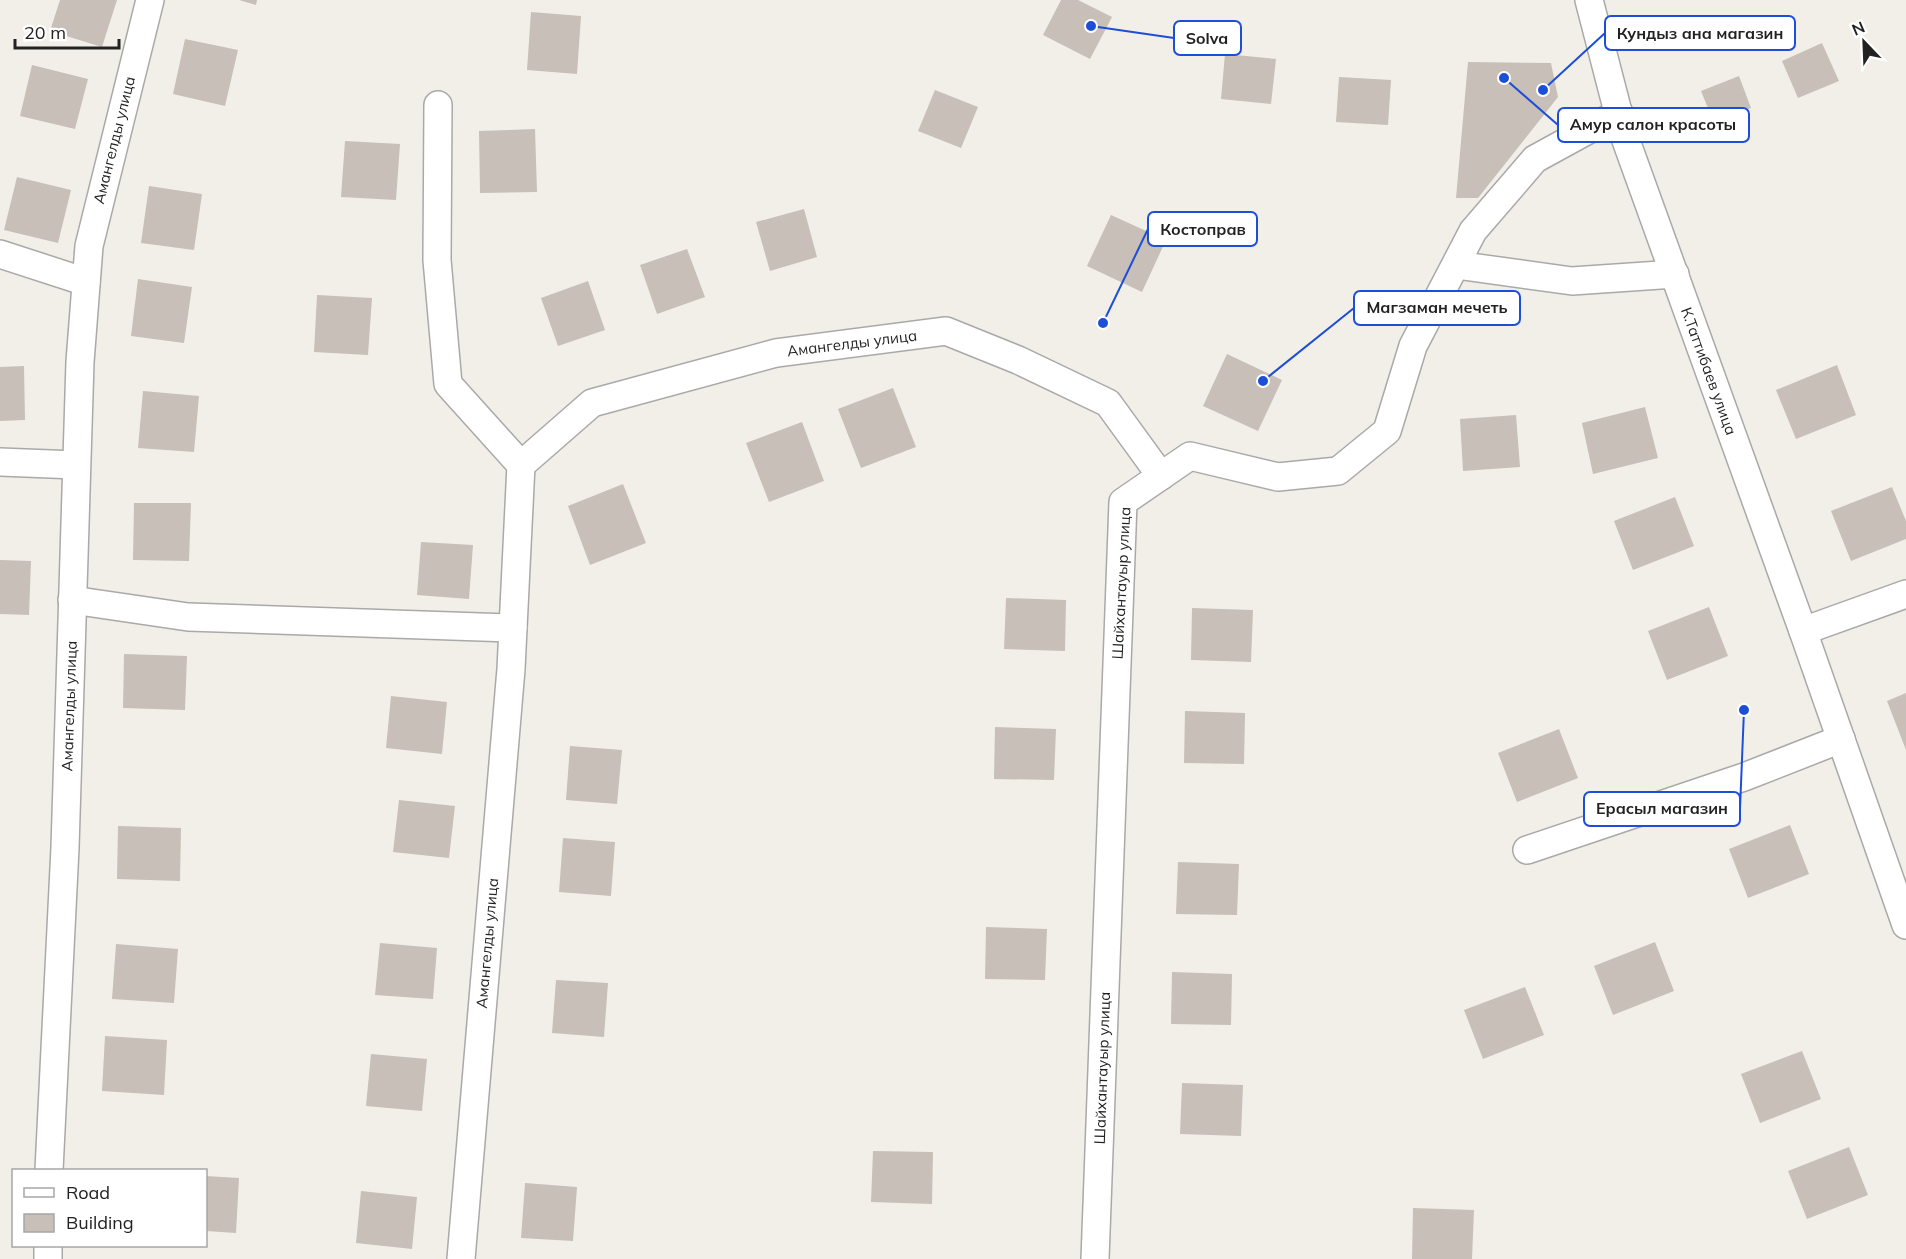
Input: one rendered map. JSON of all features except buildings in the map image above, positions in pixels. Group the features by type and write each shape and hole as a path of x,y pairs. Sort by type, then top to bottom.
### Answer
{"street":[{"name":"Амангелды улица","path":"49,1169 65,848 80,362 89,246 150,0"},
{"name":"К.Таттибаев улица","path":"1588,0 1624,135 1906,925"},
{"path":"438,105 437,260 448,384 521,465"},
{"name":"Шайхантауыр улица","path":"1095,1259 1123,502 1190,456 1278,477 1338,471 1387,431 1413,346 1473,231 1535,159 1618,113"},
{"path":"0,254 86,282"},
{"path":"1456,264 1572,280 1675,274"},
{"name":"Амангелды улица","path":"461,1259 511,669 521,465 591,403 777,353 946,331 1018,360 1108,403 1161,476"},
{"path":"0,462 76,465"},
{"path":"1803,632 1906,594"},
{"path":"72,600 188,617 513,628"},
{"path":"1527,850 1744,777 1841,739"}],"place":[{"name":"Solva","path":"1091,26"},
{"name":"Амур салон красоты","path":"1504,78"},
{"name":"Кундыз ана магазин","path":"1543,90"},
{"name":"Костоправ","path":"1103,323"},
{"name":"Магзаман мечеть","path":"1263,381"},
{"name":"Ерасыл магазин","path":"1744,710"}]}
